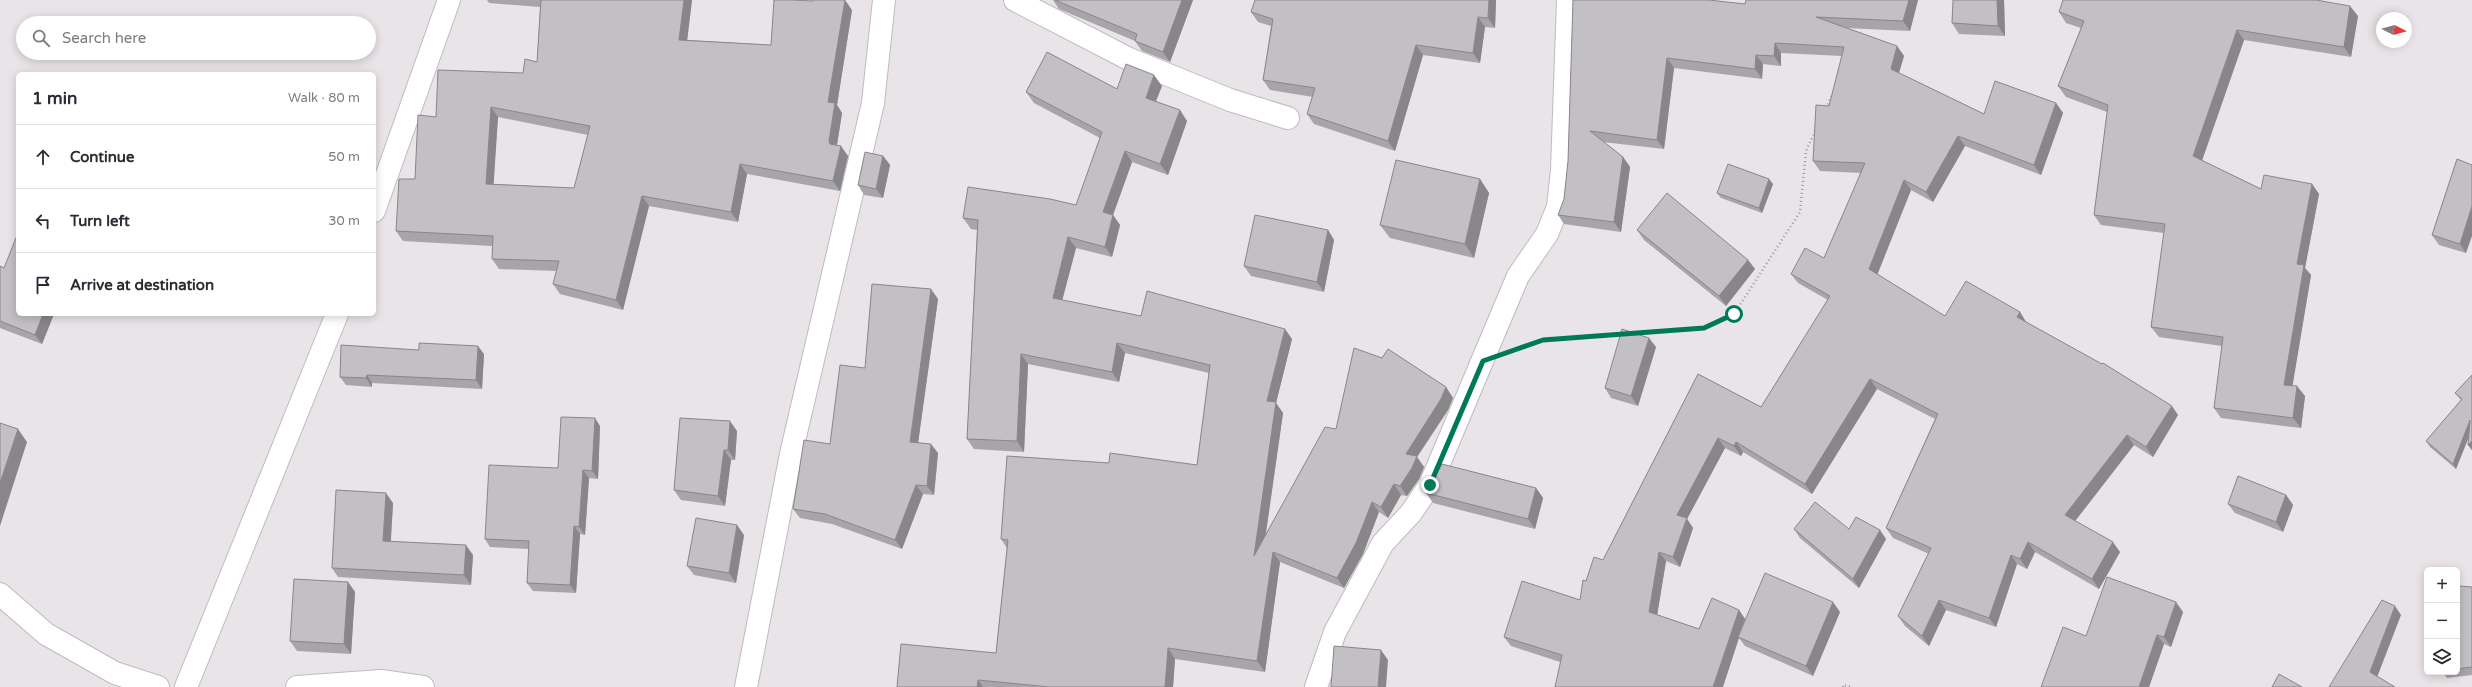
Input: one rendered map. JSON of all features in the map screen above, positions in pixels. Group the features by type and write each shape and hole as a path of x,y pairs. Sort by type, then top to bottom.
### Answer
{"street":[{"path":"376,205 450,0"},
{"path":"746,687 791,454 873,103 884,0"},
{"path":"1015,0 1129,59 1230,100 1288,118"},
{"path":"1316,687 1335,632 1383,543 1411,513 1430,485 1518,276 1547,234 1558,207 1562,170 1568,0"},
{"path":"186,687 336,316"},
{"path":"0,594 46,634 115,673 158,687"},
{"path":"297,687 381,681 423,687"}],"path":[{"path":"1822,115 1835,87"},
{"path":"1483,361 1543,340 1704,328 1734,314 1800,212 1806,150 1819,122"},
{"path":"1843,687 1843,685 1852,687"}],"building":[{"path":"541,0 684,0 679,40 771,45 774,0 845,0 828,102 835,103 829,141 830,144 841,146 833,181 740,164 731,212 642,196 616,300 553,284 559,261 492,259 493,236 396,231 399,179 415,179 418,115 436,117 438,70 523,73 525,59 537,62","holes":["491,107 590,126 574,188 486,184"]},
{"path":"1055,0 1182,0 1163,52 1135,41 1137,34"},
{"path":"1255,0 1489,0 1488,18 1478,17 1473,53 1416,45 1388,141 1307,114 1315,88 1263,80 1273,19 1251,12"},
{"path":"1573,0 1709,0 1745,4 1746,0 1909,0 1903,21 1816,17 1897,46 1891,69 1984,114 1995,81 2056,103 2034,165 1958,136 1926,192 1904,180 1869,269 1945,316 1966,281 2020,312 2017,317 2102,364 2103,363 2172,406 2146,447 2127,435 2065,515 2113,542 2092,579 2028,542 2020,559 2011,555 1989,618 1939,600 1922,636 1898,616 1931,548 1886,528 1938,414 1870,379 1805,484 1736,442 1734,446 1718,438 1677,515 1687,518 1673,557 1659,552 1649,612 1699,629 1712,598 1739,610 1713,687 1555,687 1562,655 1504,637 1522,581 1580,600 1583,580 1586,581 1594,557 1603,560 1698,374 1761,407 1830,296 1791,274 1805,248 1824,258 1865,163 1813,161 1816,105 1829,106 1844,47 1775,43 1774,56 1756,55 1755,69 1667,58 1657,140 1590,131 1623,157 1614,222 1558,215 1564,199 1568,161"},
{"path":"1953,0 1997,0 1998,26 1952,23"},
{"path":"2063,0 2316,0 2350,6 2344,47 2237,30 2193,156 2261,189 2264,175 2312,184 2297,264 2304,265 2284,385 2297,386 2293,418 2214,408 2223,337 2151,327 2165,224 2094,215 2108,105 2058,86 2084,21 2059,12"},
{"path":"1047,52 1117,89 1126,64 1154,75 1146,98 1180,110 1160,164 1125,151 1103,212 1113,215 1105,247 1068,237 1053,298 1141,316 1147,291 1285,329 1267,401 1276,402 1254,556 1325,427 1336,429 1354,348 1382,358 1388,349 1446,387 1441,399 1406,454 1417,456 1412,468 1400,486 1394,484 1381,507 1372,502 1356,543 1337,578 1273,552 1257,661 1168,648 1165,687 1049,687 978,680 977,687 897,687 901,644 996,653 1008,540 1001,539 1007,456 1109,463 1110,453 1197,465 1210,365 1117,343 1112,372 1021,354 1017,441 967,439 978,220 963,218 968,187 1050,199 1076,205 1102,132 1026,92"},
{"path":"865,152 883,156 876,189 858,185"},
{"path":"2457,159 2472,165 2472,206 2460,244 2432,235"},
{"path":"1396,160 1480,179 1465,244 1380,225"},
{"path":"1728,164 1769,179 1759,208 1717,193"},
{"path":"1667,193 1748,260 1719,296 1637,230"},
{"path":"1255,215 1328,230 1317,282 1244,266"},
{"path":"16,238 16,316 42,316 35,335 0,321 0,266 4,268"},
{"path":"872,284 931,289 910,442 931,444 927,486 916,485 895,540 825,514 793,509 804,440 830,444 840,365 865,368"},
{"path":"1622,329 1649,338 1631,396 1605,388"},
{"path":"419,343 478,346 476,380 367,375 366,378 340,377 341,345 419,350"},
{"path":"2472,375 2472,441 2468,445 2470,420 2453,464 2426,441 2462,399 2455,393"},
{"path":"561,417 595,418 592,471 583,470 579,527 574,526 570,585 527,583 529,541 485,539 489,465 558,468"},
{"path":"680,418 730,421 728,450 724,450 718,496 674,490"},
{"path":"0,423 18,429 0,483"},
{"path":"1442,464 1536,488 1528,519 1426,493"},
{"path":"2238,476 2286,495 2276,522 2228,504"},
{"path":"336,490 386,493 383,541 466,545 464,575 332,568"},
{"path":"1815,502 1849,529 1856,517 1880,530 1853,579 1794,529"},
{"path":"696,518 737,525 729,573 687,566"},
{"path":"1765,573 1833,602 1806,666 1738,637"},
{"path":"2107,577 2176,602 2164,637 2157,635 2139,687 2041,687 2063,627 2086,636"},
{"path":"294,579 348,582 344,644 290,641"},
{"path":"2460,586 2472,587 2472,667 2460,669"},
{"path":"2382,600 2395,606 2370,672 2395,687 2329,687"},
{"path":"1334,646 1381,650 1378,687 1331,687"},
{"path":"2279,674 2302,687 2272,687"}],"route":[{"path":"1430,485 1483,361 1543,340 1604,334 1704,328 1734,314"}]}
